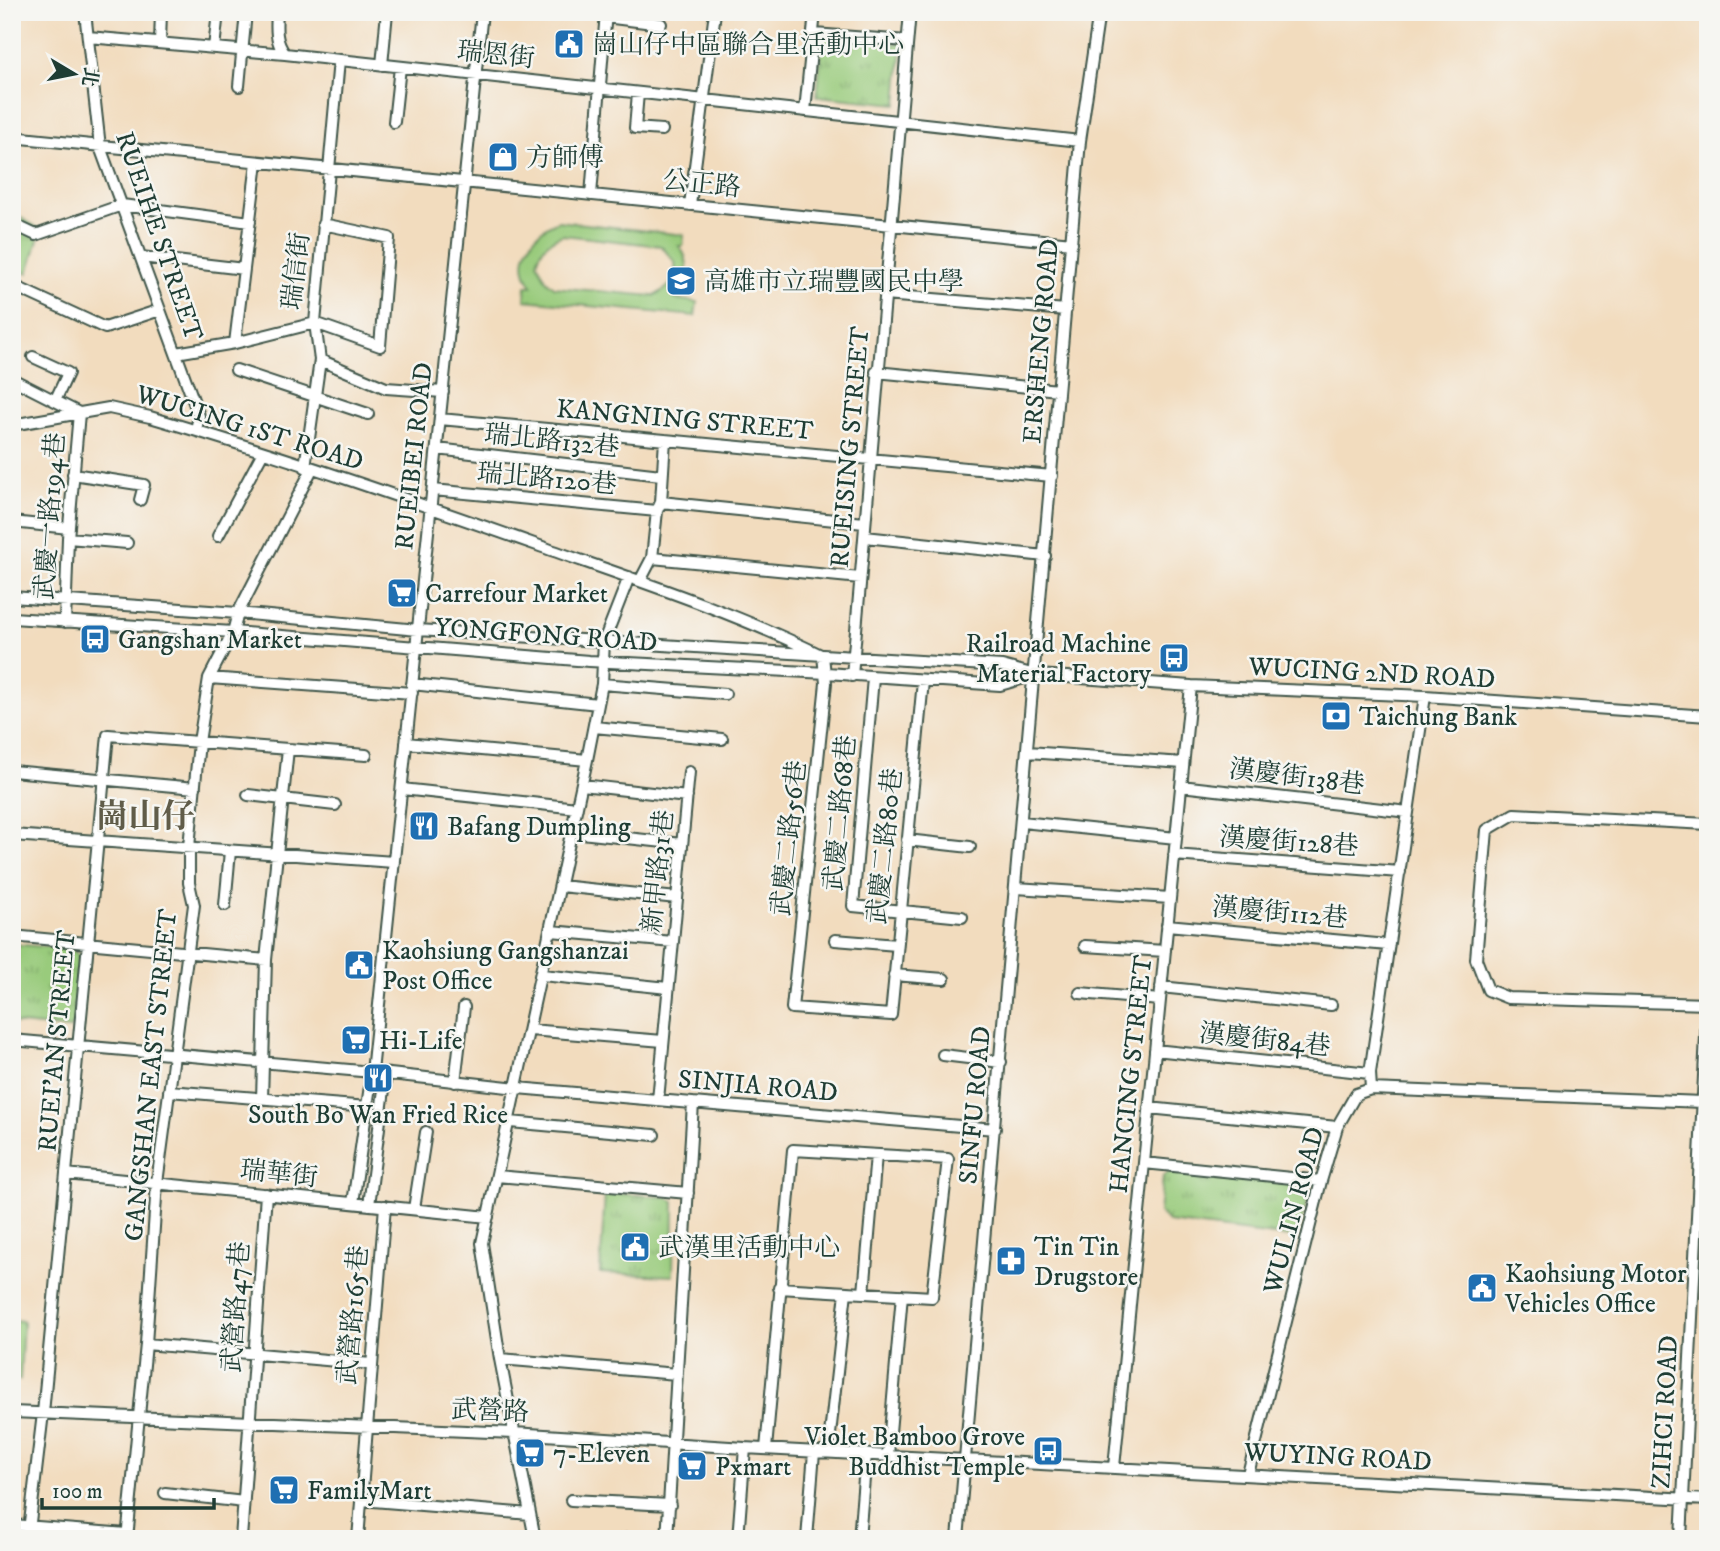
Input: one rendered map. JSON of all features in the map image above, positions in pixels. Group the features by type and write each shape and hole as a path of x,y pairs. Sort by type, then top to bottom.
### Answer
{"street":[{"name":"RUEIHE STREET","path":"85,12 100,147 199,416 196,430"},
{"path":"160,43 162,12"},
{"path":"214,48 218,12"},
{"path":"239,86 246,12"},
{"path":"277,12 276,32 279,47 285,54"},
{"path":"382,65 387,12"},
{"name":"RUEIBEI ROAD","path":"354,1203 372,1072 482,12"},
{"path":"690,205 715,12"},
{"path":"805,111 815,12"},
{"name":"RUEISING STREET","path":"852,676 910,12"},
{"name":"ERSHENG ROAD","path":"1035,675 1080,141 1099,12"},
{"path":"591,195 605,15 662,24"},
{"path":"814,34 907,41"},
{"name":"瑞恩街","path":"88,37 285,54 1080,141"},
{"name":"瑞信街","path":"176,353 315,323 338,60"},
{"path":"394,122 400,67"},
{"path":"638,93 635,128 662,130"},
{"name":"公正路","path":"12,137 1072,243"},
{"path":"235,342 257,162"},
{"path":"12,221 19,228 36,235 122,205 250,222"},
{"path":"315,323 380,346 389,238 323,225"},
{"path":"141,257 244,269"},
{"path":"12,285 104,328 160,310"},
{"path":"885,295 1066,310"},
{"name":"GANGSHAN EAST STREET","path":"127,1536 146,1344 157,1183 194,905 189,883 189,847 199,742 209,678 308,468 320,360 315,323"},
{"path":"33,357 68,373 55,401"},
{"path":"320,360 386,388 443,392"},
{"path":"236,370 368,414"},
{"path":"877,372 1058,390"},
{"path":"12,379 79,413"},
{"name":"WUCING 1ST ROAD","path":"12,425 109,408 150,417 431,507 634,579"},
{"name":"武慶一路194巷","path":"65,622 68,533 79,413"},
{"name":"KANGNING STREET","path":"440,419 1052,476"},
{"path":"535,1539 500,1359 482,1243 594,727 602,684 604,640 634,579 652,558 665,439"},
{"name":"瑞北路132巷","path":"437,450 661,475"},
{"path":"218,536 263,452"},
{"path":"73,474 144,485 140,500"},
{"name":"瑞北路120巷","path":"433,490 864,523"},
{"path":"12,522 127,543"},
{"path":"865,537 1045,556"},
{"path":"652,558 860,578"},
{"name":"WUCING 2ND ROAD","path":"634,579 792,641 823,656 1002,666 1035,675 1191,686 1425,696 1708,716"},
{"name":"YONGFONG ROAD","path":"12,597 238,613 418,630 823,656"},
{"name":"YONGFONG ROAD","path":"12,618 233,632 416,649 602,662 827,673"},
{"path":"823,656 827,673"},
{"name":"WUCING 2ND ROAD","path":"827,673 1000,685 1035,675"},
{"name":"武慶二路56巷","path":"827,673 792,1007 891,1015"},
{"name":"SINFU ROAD","path":"958,1539 1035,675"},
{"path":"209,678 412,688 598,704"},
{"name":"武慶二路68巷","path":"873,678 853,905 900,911"},
{"name":"武慶二路80巷","path":"891,1015 923,681"},
{"path":"602,684 725,694"},
{"name":"HANCING STREET","path":"1114,1467 1191,686"},
{"path":"1425,696 1370,1073 1371,1089 1704,1097"},
{"path":"594,727 722,739"},
{"name":"RUEI'AN STREET","path":"28,1539 43,1413 108,734 199,742"},
{"path":"199,742 366,755"},
{"path":"406,743 587,760"},
{"path":"262,1099 266,960 288,749"},
{"path":"1028,752 1183,763"},
{"path":"12,771 195,788"},
{"name":"新甲路31巷","path":"658,1100 689,772"},
{"path":"582,785 687,797"},
{"name":"漢慶街138巷","path":"1181,786 1408,812"},
{"path":"402,789 577,808"},
{"path":"248,795 335,805"},
{"path":"1708,824 1514,814 1487,830 1476,959 1488,990 1508,998 1708,1004"},
{"path":"1022,822 1176,838"},
{"path":"572,832 682,844"},
{"path":"12,835 394,862"},
{"path":"907,840 970,847"},
{"path":"225,905 230,851"},
{"name":"漢慶街128巷","path":"1174,855 1400,872"},
{"path":"560,886 677,898"},
{"path":"1016,888 1170,898"},
{"path":"900,911 962,917"},
{"name":"漢慶街112巷","path":"1167,925 1388,945"},
{"path":"551,931 673,942"},
{"path":"12,936 266,960"},
{"path":"835,940 897,945"},
{"path":"1085,946 1165,951"},
{"path":"542,975 668,988"},
{"path":"894,975 944,979"},
{"path":"1161,987 1331,1005"},
{"path":"1080,993 1160,1000"},
{"name":"ZIHCI ROAD","path":"1681,1539 1704,1157 1708,995"},
{"path":"455,1082 464,1007"},
{"path":"530,1030 663,1041"},
{"name":"SINJIA ROAD","path":"12,1040 372,1072 517,1088 995,1129"},
{"name":"漢慶街84巷","path":"1155,1050 1370,1073"},
{"path":"943,1055 1001,1062"},
{"path":"369,1205 386,1074"},
{"name":"WULIN ROAD","path":"1248,1474 1336,1127 1356,1094 1371,1089"},
{"path":"169,1091 368,1107"},
{"path":"623,1539 667,1538 693,1103"},
{"path":"1149,1108 1336,1127"},
{"path":"510,1122 654,1135"},
{"path":"414,1209 426,1132"},
{"path":"765,1449 779,1288 793,1150 948,1159 932,1297 779,1288"},
{"path":"864,1293 876,1155"},
{"path":"1144,1163 1321,1181"},
{"name":"瑞華街","path":"66,1174 488,1217"},
{"path":"497,1176 688,1193"},
{"name":"武營路47巷","path":"241,1539 266,1194"},
{"name":"武營路165巷","path":"358,1539 385,1206"},
{"path":"828,1452 846,1292"},
{"path":"888,1455 902,1295"},
{"path":"146,1344 371,1364"},
{"path":"500,1359 677,1374"},
{"name":"武營路","path":"12,1412 366,1429 514,1433 966,1459"},
{"path":"738,1539 746,1448"},
{"path":"807,1539 814,1452"},
{"path":"859,1539 866,1454"},
{"name":"WUYING ROAD","path":"966,1459 1708,1500"},
{"path":"166,1493 244,1502"},
{"path":"361,1500 530,1514"},
{"path":"571,1500 670,1505"},
{"path":"12,1525 127,1536"}],"green space":[{"path":"823,36 902,44 897,104 817,96"},
{"path":"12,212 41,230 28,273 12,272"},
{"path":"558,221 684,235 683,246 679,246 686,259 687,273 683,287 675,299 697,302 695,316 525,300 526,286 532,286 524,266 525,256 533,239","holes":["563,235 661,246 675,262 675,274 668,287 653,296 554,287 546,280 537,262 546,245"]},
{"path":"12,944 71,949 79,955 74,1023 69,1029 12,1023"},
{"path":"1170,1172 1304,1184 1310,1190 1299,1231 1291,1237 1168,1222 1159,1212 1163,1176"},
{"path":"605,1193 666,1197 674,1201 673,1276 600,1273"},
{"path":"12,1320 23,1321 20,1380 12,1380"}],"place":[{"name":"崗山仔中區聯合里活動中心","path":"569,44"},
{"name":"方師傅","path":"503,157"},
{"name":"高雄市立瑞豐國民中學","path":"681,281"},
{"name":"Carrefour Market","path":"402,593"},
{"name":"Gangshan Market","path":"95,639"},
{"name":"Railroad Machine Material Factory","path":"1174,658"},
{"name":"Taichung Bank","path":"1336,716"},
{"name":"Bafang Dumpling","path":"424,826"},
{"name":"Kaohsiung Gangshanzai Post Office","path":"359,965"},
{"name":"Hi-Life","path":"356,1040"},
{"name":"South Bo Wan Fried Rice","path":"378,1078"},
{"name":"武漢里活動中心","path":"635,1247"},
{"name":"Tin Tin Drugstore","path":"1011,1261"},
{"name":"Kaohsiung Motor Vehicles Office","path":"1482,1288"},
{"name":"Violet Bamboo Grove Buddhist Temple","path":"1048,1451"},
{"name":"7-Eleven","path":"530,1453"},
{"name":"Pxmart","path":"692,1466"},
{"name":"FamilyMart","path":"284,1490"}],"district":[{"name":"崗山仔","path":"145,815"}]}
